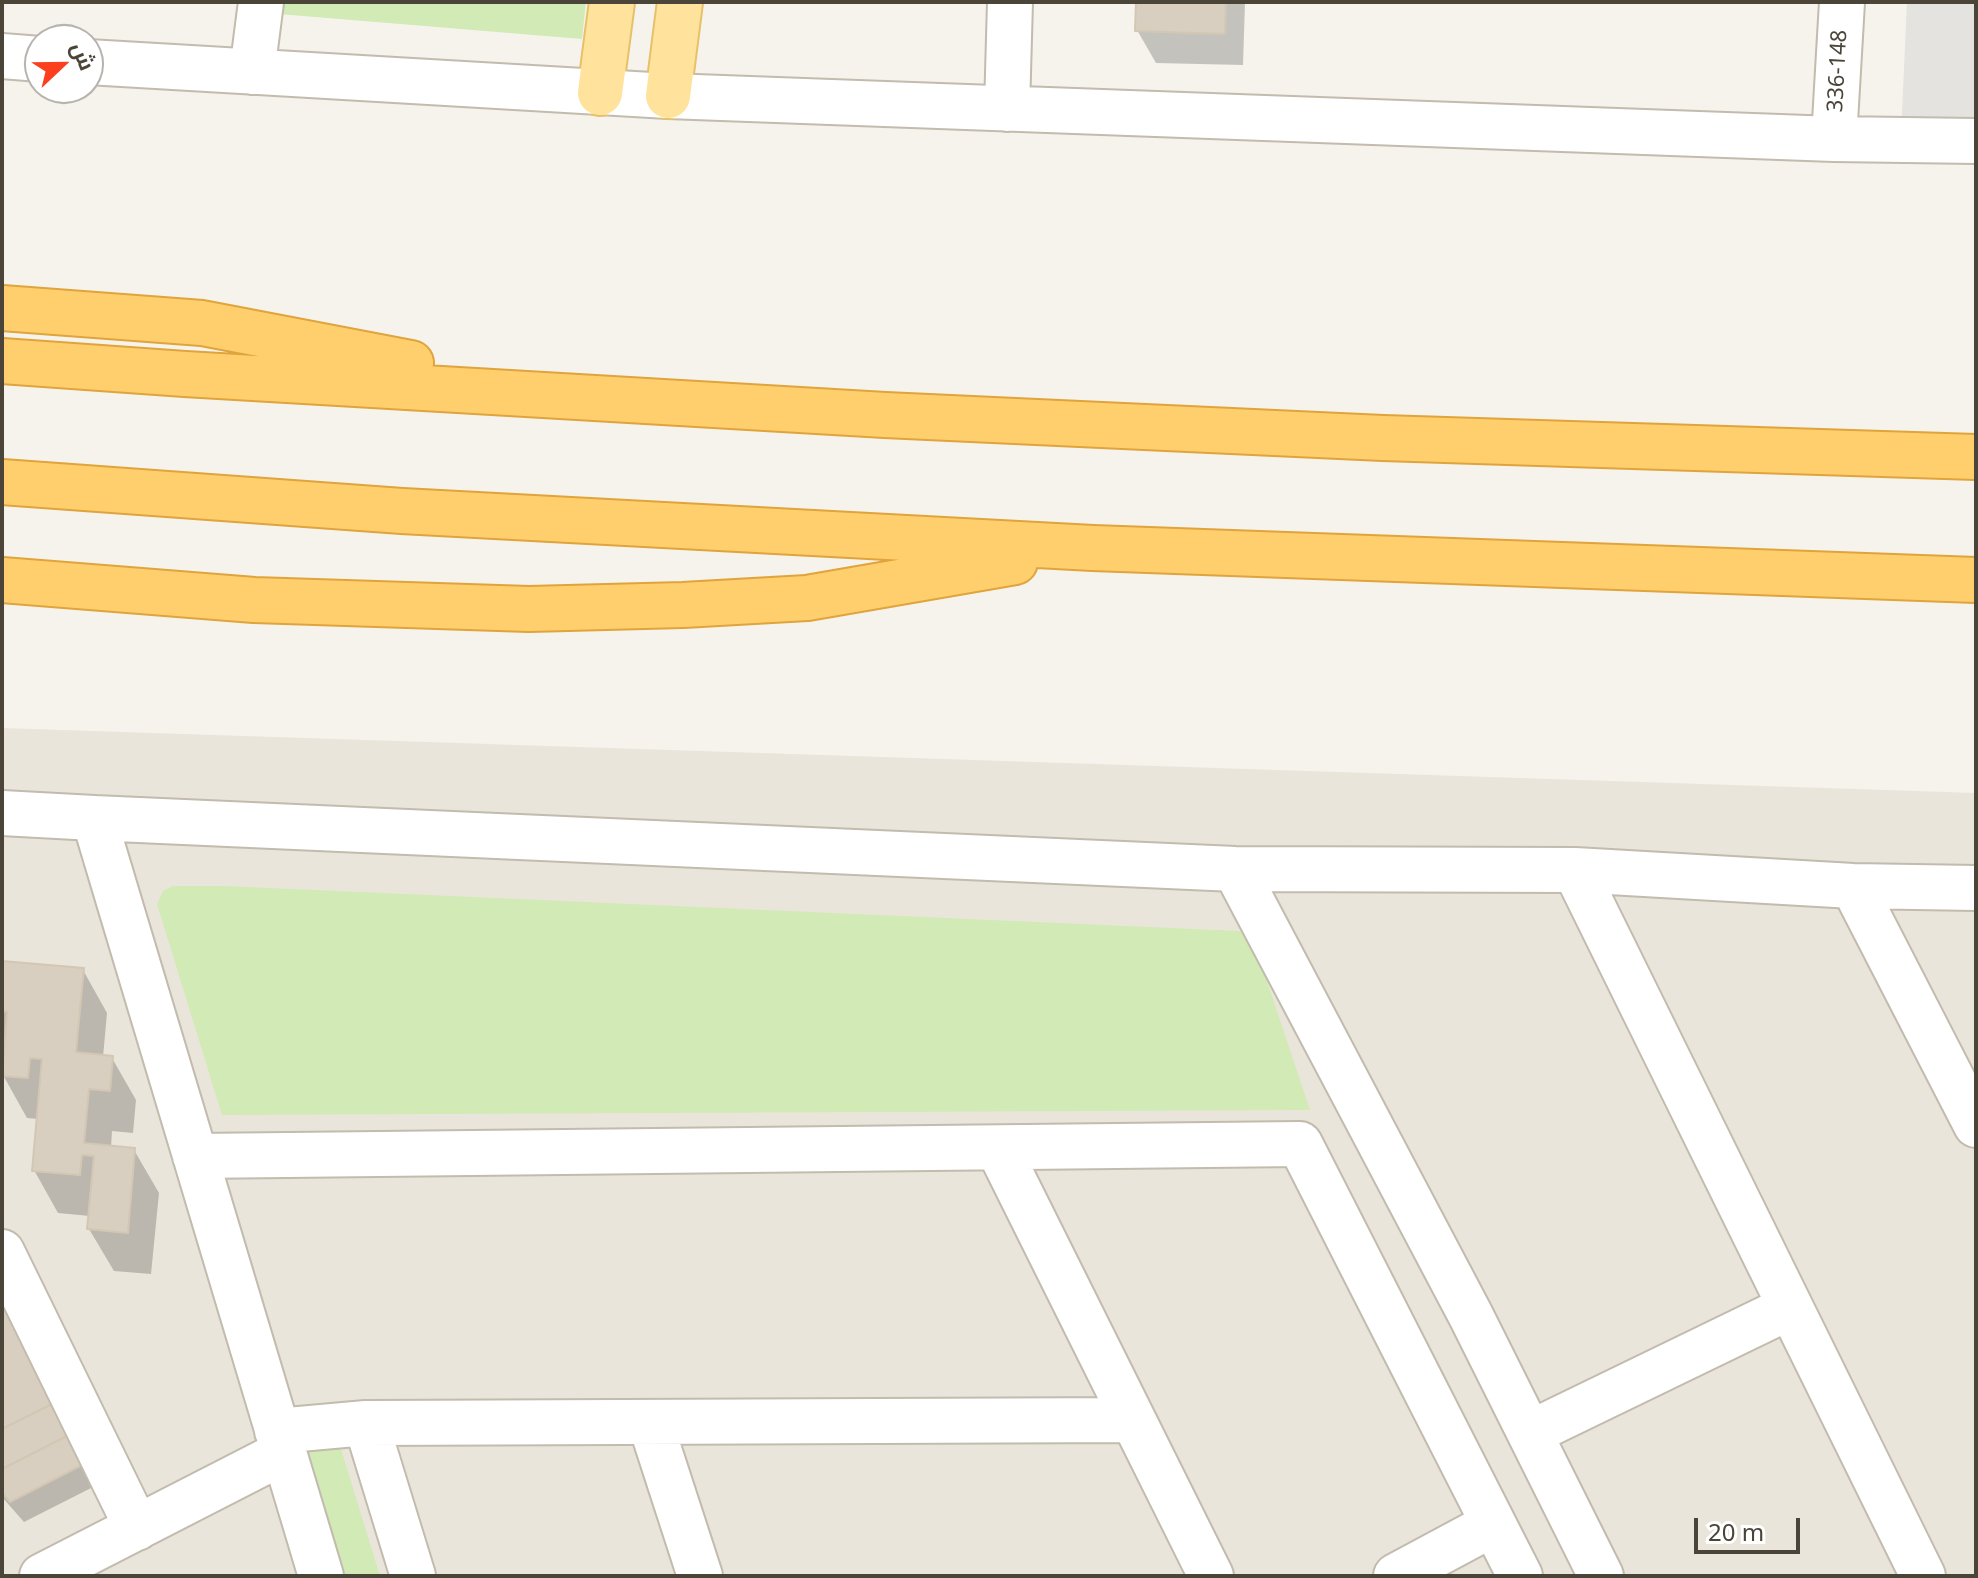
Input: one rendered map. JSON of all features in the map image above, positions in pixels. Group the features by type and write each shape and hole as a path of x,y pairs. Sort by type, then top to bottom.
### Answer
{"highway":[{"path":"2,308 202,323 393,361 552,380 959,414 1383,438"},
{"path":"2,361 885,415 1383,438 1976,457"},
{"path":"2,482 402,511 1093,548 1976,580"},
{"path":"2,580 270,600 529,609 683,605 807,598 1093,548"}],"main road":[{"path":"600,93 612,2"},
{"path":"668,96 680,2"}],"street":[{"path":"252,72 261,2"},
{"path":"1007,109 1010,2"},
{"name":"336-148","path":"1834,139 1842,2"},
{"path":"2,56 24,58"},
{"path":"104,63 668,96 1834,139 1976,141"},
{"path":"2,813 1235,869 1575,870 1853,886 1976,888"},
{"path":"94,818 321,1576"},
{"path":"1235,869 1471,1316 1601,1576"},
{"path":"1575,870 1923,1576"},
{"path":"1853,886 1976,1125"},
{"path":"195,1156 1300,1144 1520,1576"},
{"path":"998,1148 1211,1576"},
{"path":"2,1252 137,1528"},
{"path":"1530,1433 1790,1307"},
{"path":"42,1576 137,1528 281,1442 366,1423 1133,1420"},
{"path":"650,1422 700,1576"},
{"path":"366,1423 413,1576"},
{"path":"1396,1576 1493,1524"}],"shaded area":[{"path":"1907,2 1976,2 1976,138 1901,134"},
{"path":"2,728 1976,793 1976,1576 2,1576"}],"green space":[{"path":"280,2 586,2 582,39 279,14"},
{"path":"173,886 1239,931 1252,936 1310,1110 222,1115 157,904 163,891"},
{"path":"302,1448 341,1449 380,1576 341,1576"}],"building":[{"path":"1136,2 1226,2 1225,34 1135,31"},
{"path":"2,961 84,968 76,1052 113,1056 110,1091 89,1089 84,1143 135,1148 128,1233 87,1229 94,1156 82,1155 80,1175 32,1171 42,1059 30,1058 28,1078 2,1076 7,1012 2,1011"},
{"path":"2,1292 56,1402 2,1429"},
{"path":"56,1402 71,1434 2,1469 2,1429"},
{"path":"71,1434 86,1463 10,1502 2,1493 2,1469"}]}
